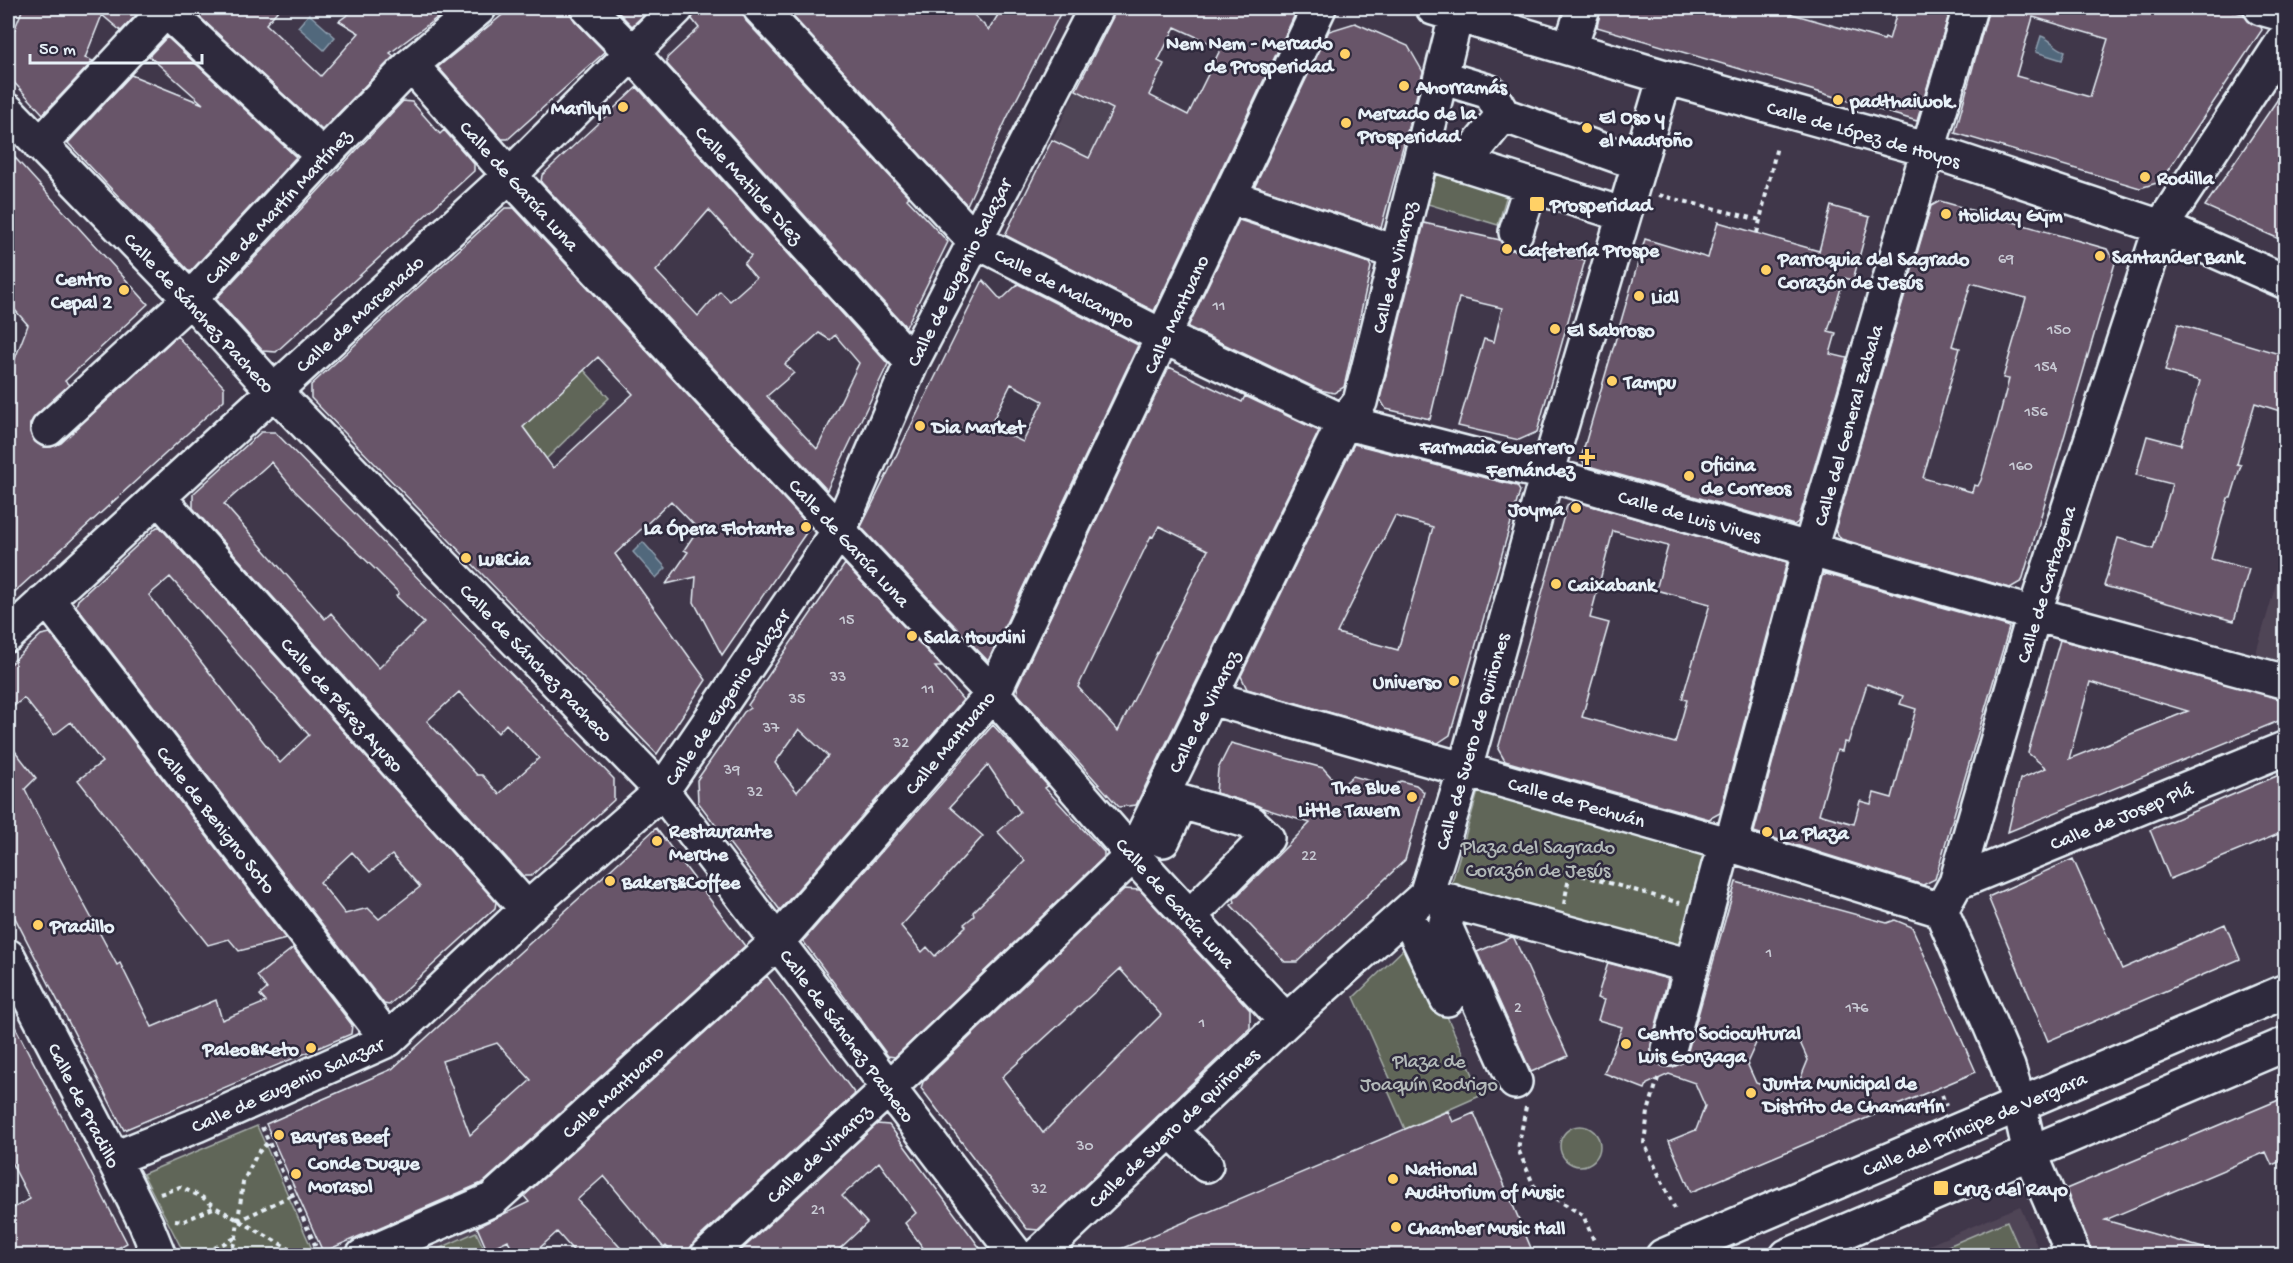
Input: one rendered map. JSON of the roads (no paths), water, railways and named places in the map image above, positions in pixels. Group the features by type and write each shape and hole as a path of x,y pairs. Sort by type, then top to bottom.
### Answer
{"street":[{"name":"Calle de Martín Martínez","path":"48,429 190,299 411,65 479,8"},
{"name":"Calle Matilde Díez","path":"588,8 631,52 912,362"},
{"name":"Calle de Marcenado","path":"8,635 510,175 676,8"},
{"name":"Calle de Malcampo","path":"760,8 974,240 1164,337 1344,422"},
{"name":"Calle de Eugenio Salazar","path":"111,1154 124,1154 188,1128 387,1040 527,909 662,791 838,531 912,362 1096,8"},
{"name":"Calle Mantuano","path":"363,1256 493,1199 777,942 993,694 1319,8"},
{"path":"1570,48 1583,8"},
{"name":"Calle del General Zabala","path":"1664,1063 1725,855 1810,549 1970,8"},
{"path":"2261,8 2286,15"},
{"path":"40,145 167,9 323,156"},
{"name":"Calle de López de Hoyos","path":"1444,12 1665,77 1929,150 2161,227 2286,282"},
{"name":"Calle de Vinaroz","path":"707,1256 1144,850 1143,831 1211,698 1344,422 1360,402 1444,12"},
{"name":"Calle de Cartagena","path":"1943,913 2034,614 2161,227 2286,38"},
{"name":"Calle de García Luna","path":"411,65 838,531 1144,850 1286,1021"},
{"name":"Calle de Suero de Quiñones","path":"1037,1256 1286,1021 1425,903 1465,769 1547,474 1665,77"},
{"path":"1454,81 1490,92 1503,115 1621,158"},
{"name":"Calle de Sánchez Pacheco","path":"8,111 190,299 274,391 662,791 1017,1256"},
{"path":"1503,115 1448,159 1606,209"},
{"path":"1516,232 1531,185"},
{"path":"1230,197 1380,247"},
{"name":"Calle de Luis Vives","path":"1344,422 1547,474 2034,614 2286,682"},
{"name":"Calle de Pérez Ayuso","path":"159,498 527,909"},
{"name":"Calle de Benigno Soto","path":"43,602 54,608 387,1040"},
{"name":"Calle de Pechuán","path":"1211,698 1465,769 1725,855 1943,913"},
{"name":"Calle de Josep Plá","path":"1943,913 2286,748"},
{"path":"1144,850 1159,848 1181,802 1250,822 1267,838 1203,903"},
{"path":"1425,903 1558,930 1691,966"},
{"path":"1425,903 1453,996"},
{"path":"1425,903 1445,926 1515,1082"},
{"path":"1943,913 2008,1067 2030,1153 2074,1256"},
{"name":"Calle de Pradillo","path":"8,956 147,1224 159,1256"},
{"name":"Calle del Príncipe de Vergara","path":"1663,1256 2286,992"},
{"path":"1787,1256 2286,1044"},
{"path":"1170,1130 1206,1165"}],"water":[{"path":"309,14 335,37 324,50 298,27"},
{"path":"2041,36 2065,51 2062,60 2036,52"},
{"path":"643,542 666,568 656,578 633,552"}],"place":[{"name":"Nem Nem - Mercado de Prosperidad","path":"1345,54"},
{"name":"Ahorramás","path":"1404,86"},
{"name":"padthaiwok.","path":"1838,100"},
{"name":"Marilyn","path":"623,107"},
{"name":"Mercado de la Prosperidad","path":"1346,123"},
{"name":"El Oso y el Madroño","path":"1587,128"},
{"name":"Rodilla","path":"2145,177"},
{"name":"Prosperidad","path":"1537,204"},
{"name":"Holiday Gym","path":"1946,214"},
{"name":"Cafetería Prospe","path":"1507,249"},
{"name":"Santander Bank","path":"2100,256"},
{"name":"Parroquia del Sagrado Corazón de Jesús","path":"1766,270"},
{"name":"Centro Cepal 2","path":"124,290"},
{"name":"Lidl","path":"1639,296"},
{"name":"El Sabroso","path":"1555,329"},
{"name":"Tampu","path":"1612,381"},
{"name":"Dia Market","path":"920,426"},
{"name":"Farmacia Guerrero Fernández","path":"1587,457"},
{"name":"Oficina de Correos","path":"1689,476"},
{"name":"Joyma","path":"1576,508"},
{"name":"La Ópera Flotante","path":"806,527"},
{"name":"Lu&Cia","path":"466,558"},
{"name":"Caixabank","path":"1556,584"},
{"name":"Sala Houdini","path":"912,636"},
{"name":"Universo","path":"1454,681"},
{"name":"The Blue Little Tavern","path":"1412,797"},
{"name":"La Plaza","path":"1767,832"},
{"name":"Restaurante Merche","path":"657,841"},
{"name":"Bakers&Coffee","path":"610,881"},
{"name":"Pradillo","path":"38,925"},
{"name":"Centro Sociocultural Luis Gonzaga","path":"1626,1044"},
{"name":"Paleo&Keto","path":"311,1048"},
{"name":"Junta Municipal de Distrito de Chamartín","path":"1751,1093"},
{"name":"Bayres Beef","path":"279,1135"},
{"name":"Conde Duque Morasol","path":"296,1174"},
{"name":"National Auditorium of Music","path":"1393,1179"},
{"name":"Cruz del Rayo","path":"1941,1188"},
{"name":"Chamber Music Hall","path":"1396,1227"}],"park label":[{"name":"Plaza del Sagrado Corazón de Jesús","path":"1538,858"},
{"name":"Plaza de Joaquín Rodrigo","path":"1429,1072"}]}
